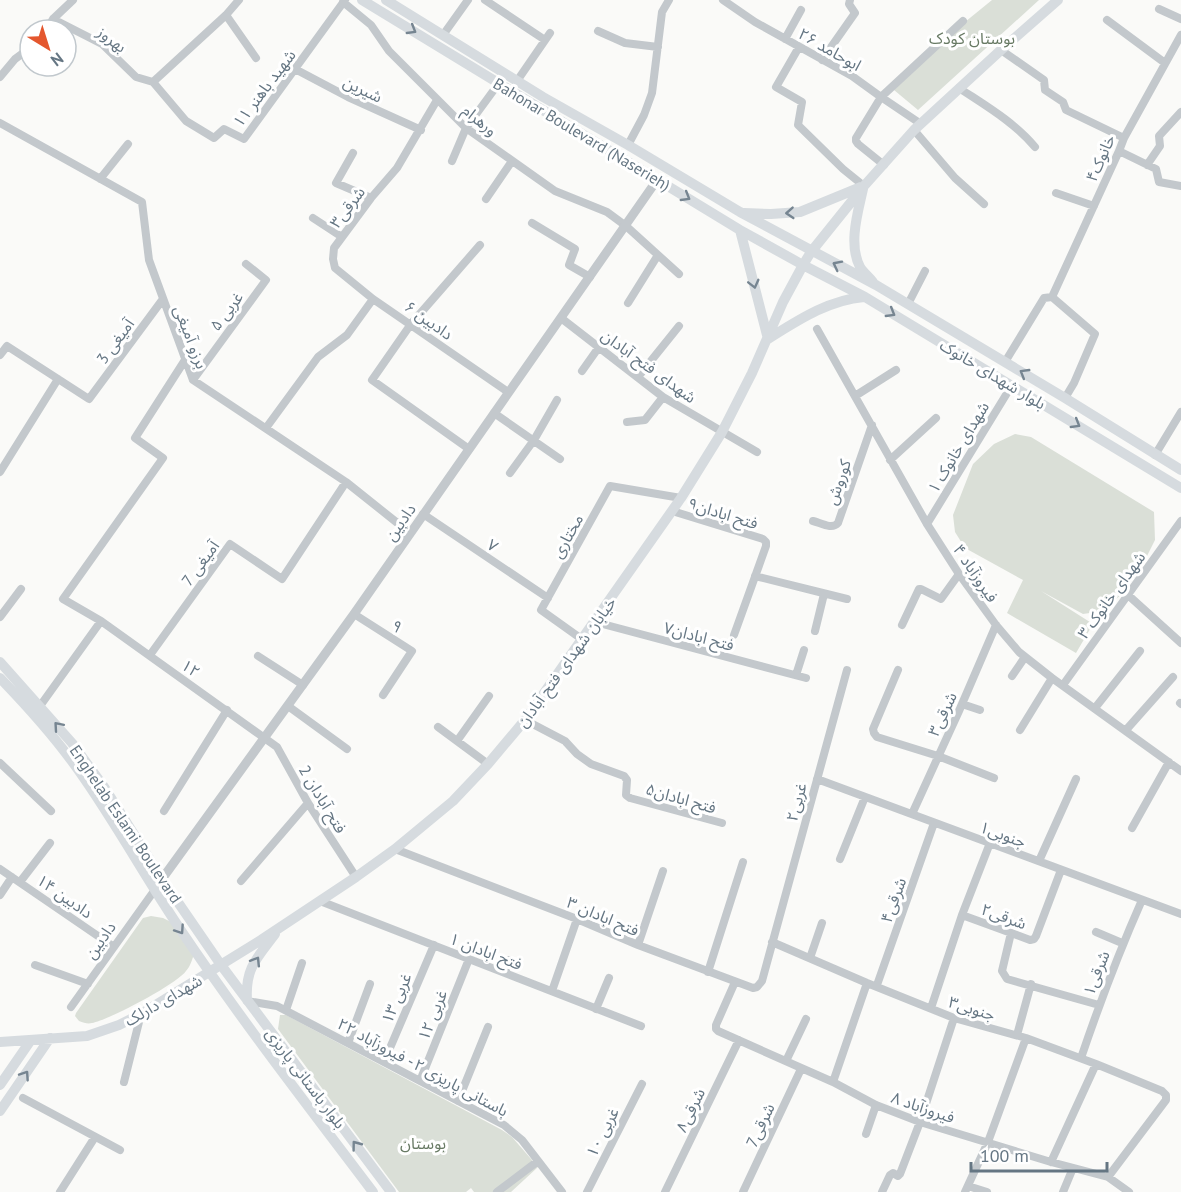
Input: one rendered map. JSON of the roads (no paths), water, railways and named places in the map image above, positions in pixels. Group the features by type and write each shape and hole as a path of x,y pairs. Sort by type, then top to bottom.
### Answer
{"main road":[{"name":"Bahonar Boulevard (Naserieh)","path":"362,0 740,230 803,265"},
{"name":"Bahonar Boulevard (Naserieh)","path":"386,0 517,81 811,252"},
{"name":"خیابان شهدای فتح آبادان","path":"221,964 321,901 394,849 453,801 488,764 525,720 681,498 722,432 753,373 783,302 811,252 864,186 918,127 1058,0"},
{"path":"740,212 771,214 800,212 864,186"},
{"path":"864,186 854,230 856,249 860,266 876,285"},
{"path":"740,230 768,339 827,306 851,298 865,297"},
{"name":"بلوار شهدای خانوک","path":"811,252 876,285 1181,470"},
{"name":"بلوار شهدای خانوک","path":"803,265 865,297 1181,488"},
{"name":"Enghelab Eslami Boulevard","path":"0,662 72,743 80,763 154,891 209,972"},
{"name":"Enghelab Eslami Boulevard","path":"1,682 104,786 162,879 221,964"},
{"path":"236,1009 248,1001 247,987 250,969 281,927"},
{"name":"شهدای دارلک","path":"0,1042 87,1036 119,1025 141,1014 221,964"},
{"name":"بلوار باستانی پاریزی","path":"221,964 391,1192"},
{"name":"بلوار باستانی پاریزی","path":"209,972 373,1192"},
{"path":"0,1111 50,1038"},
{"path":"0,1085 31,1040"}],"street":[{"path":"55,18 73,0"},
{"path":"153,82 226,15 239,0"},
{"path":"443,35 468,0"},
{"path":"485,0 548,36 517,81"},
{"path":"628,145 644,115 652,93 663,12 669,0"},
{"path":"822,60 855,13 849,4 850,0"},
{"name":"شهید باهنر ۱۱","path":"153,82 186,121 214,138 224,129 244,139 344,1"},
{"name":"ورهرام","path":"344,1 371,25 389,51 466,128 555,190 607,212 679,274"},
{"name":"ابوحامد ۲۶","path":"729,1 755,22 852,76 918,127 955,178 984,204"},
{"path":"1159,9 1181,19"},
{"path":"785,39 801,10"},
{"path":"226,15 256,58"},
{"path":"1107,20 1165,63"},
{"path":"884,165 856,141 856,138 880,97 963,21"},
{"path":"598,31 625,43 658,47"},
{"name":"بهروز","path":"78,32 102,44 136,77 153,82"},
{"name":"خانوک۴","path":"1005,362 1044,298 1052,297 1124,138 1180,39"},
{"path":"800,47 776,87 802,102 798,125 864,186"},
{"path":"1001,50 1044,80 1045,90 1063,102 1066,110 1124,138"},
{"path":"0,77 18,57"},
{"name":"شیرین","path":"295,69 348,97 421,130"},
{"path":"452,161 466,128 499,83"},
{"path":"959,88 1023,133 1035,147"},
{"name":"شرقی۳","path":"335,268 334,248 371,198 397,168 437,100"},
{"path":"1147,165 1160,146 1159,136 1181,112"},
{"name":"برزو آمیغی","path":"0,123 142,202 149,260 193,380 346,482 411,532"},
{"path":"100,179 128,144"},
{"path":"1119,151 1156,169 1159,182 1181,186"},
{"path":"353,153 336,183 371,198"},
{"path":"486,199 513,160"},
{"name":"دادبین","path":"162,879 354,614 657,180"},
{"path":"1056,193 1094,206"},
{"path":"313,218 342,237"},
{"path":"532,223 575,249 569,265 590,277"},
{"path":"469,449 372,380 411,324 480,245"},
{"path":"628,303 658,255"},
{"name":"۵ غربی","path":"193,380 266,280 246,264"},
{"name":"دادبین ۶","path":"335,268 373,299 508,392"},
{"path":"908,304 926,271"},
{"path":"1052,297 1095,334 1065,398"},
{"name":"آمیغی 3","path":"58,379 89,399 163,299"},
{"path":"266,429 318,357 347,335 373,299"},
{"name":"شهدای فتح آبادان","path":"561,318 663,397 757,452"},
{"path":"638,377 679,326"},
{"name":"فیروزآباد ۴","path":"817,329 927,524 996,625 1025,657 1181,771"},
{"path":"0,355 7,346 58,379 0,472"},
{"path":"582,371 599,347"},
{"name":"۱۲","path":"185,360 135,438 164,459 63,599 101,621 265,737"},
{"path":"855,396 896,370"},
{"name":"شهدای خانوک ۱","path":"927,524 1012,385"},
{"path":"627,422 645,420 663,397"},
{"path":"510,473 534,440 557,400"},
{"path":"1155,455 1181,412"},
{"path":"494,413 560,459"},
{"path":"890,460 936,418"},
{"name":"کوروش","path":"813,521 832,527 838,523 872,425"},
{"name":"آمیغی 7","path":"150,655 230,544 282,579 346,482"},
{"name":"مختاری","path":"548,598 610,486 681,498"},
{"name":"فتح ابادان۹","path":"672,511 764,539 766,546 734,635"},
{"name":"۷","path":"423,514 548,598"},
{"name":"شهدای خانوک ۳","path":"1063,685 1181,521"},
{"path":"902,626 919,589 941,599 959,574"},
{"path":"755,576 847,599"},
{"path":"0,617 21,590"},
{"path":"815,631 824,594"},
{"path":"1128,595 1181,643"},
{"path":"548,598 541,610 583,640"},
{"name":"۹","path":"354,614 412,651 383,695"},
{"path":"40,706 101,621"},
{"name":"فتح ابادان۷","path":"595,622 807,678"},
{"name":"شرقی۳","path":"912,814 996,625"},
{"path":"796,675 804,650"},
{"path":"1095,708 1140,651"},
{"path":"258,656 303,685"},
{"path":"1012,676 1025,657"},
{"name":"غربی۲","path":"772,942 847,670"},
{"path":"898,670 873,729 877,737 938,756 994,778"},
{"path":"1126,730 1173,676"},
{"path":"1020,729 1052,678"},
{"path":"457,741 489,696"},
{"path":"962,704 980,710"},
{"path":"288,706 347,748"},
{"path":"164,810 227,710"},
{"name":"فتح ابادان۵","path":"525,720 565,741 591,764 624,776 627,780 626,795 630,798 722,824"},
{"path":"438,728 488,764"},
{"name":"فتح آبادان 2","path":"265,737 277,747 308,803 356,877"},
{"path":"1132,828 1169,762"},
{"path":"0,763 51,811"},
{"name":"جنوبی۱","path":"817,779 1181,914"},
{"path":"1039,861 1076,779"},
{"path":"840,859 865,796"},
{"path":"241,881 308,803"},
{"name":"شرقی۴","path":"877,986 934,823"},
{"path":"20,882 50,843"},
{"path":"931,1008 962,915 990,843"},
{"name":"فتح ابادان ۳","path":"394,849 753,988 762,981 772,942"},
{"path":"708,972 743,862"},
{"name":"دادبین ۱۴","path":"0,869 114,947"},
{"name":"شرقی۲","path":"962,915 1030,940 1034,939 1061,870"},
{"path":"639,945 663,871"},
{"path":"0,896 12,877"},
{"name":"دادبین","path":"71,1007 154,891"},
{"name":"شرقی۱","path":"1081,1058 1122,943 1142,900"},
{"name":"فتح ابادان ۱","path":"321,901 641,1026"},
{"path":"552,991 578,919"},
{"path":"810,958 822,923"},
{"path":"1096,932 1122,943"},
{"path":"1011,933 1002,971 1007,979 1099,1005"},
{"name":"جنوبی۳","path":"772,942 954,1018 1026,1038 1162,1091 1166,1095 1166,1100 1108,1177"},
{"name":"غربی ۱۳","path":"384,1062 434,945"},
{"name":"غربی ۱۲","path":"420,1081 469,959"},
{"path":"505,973 509,960"},
{"path":"286,1010 302,963"},
{"path":"35,965 88,984"},
{"path":"596,1009 609,978"},
{"name":"فیروزآباد ۸","path":"735,982 716,1025 718,1031 833,1082 876,1105 920,1122 1108,1177 1129,1192"},
{"path":"833,1082 867,982"},
{"path":"348,1043 370,984"},
{"path":"1017,1035 1031,984"},
{"name":"باستانی پاریزی ۲ - فیروزآباد ۲۲","path":"248,1001 277,1006 286,1010 504,1125 514,1132 562,1192"},
{"path":"124,1082 141,1014"},
{"path":"786,1061 806,1018"},
{"path":"882,1192 890,1175 900,1174 920,1122 954,1018"},
{"path":"458,1101 488,1027"},
{"path":"987,1192 967,1189 988,1142 1026,1038"},
{"name":"شرقی۸","path":"665,1192 739,1040"},
{"path":"1052,1162 1096,1064"},
{"name":"شرقی7","path":"742,1192 801,1069"},
{"name":"غربی ۱۰","path":"587,1192 642,1083"},
{"path":"23,1098 120,1150"},
{"path":"866,1134 876,1105"},
{"path":"60,1192 95,1137"},
{"path":"497,1192 538,1161"},
{"path":"1063,1192 1073,1168"}],"park label":[{"name":"بوستان کودک","path":"972,38"},
{"name":"بوستان","path":"423,1143"}]}
